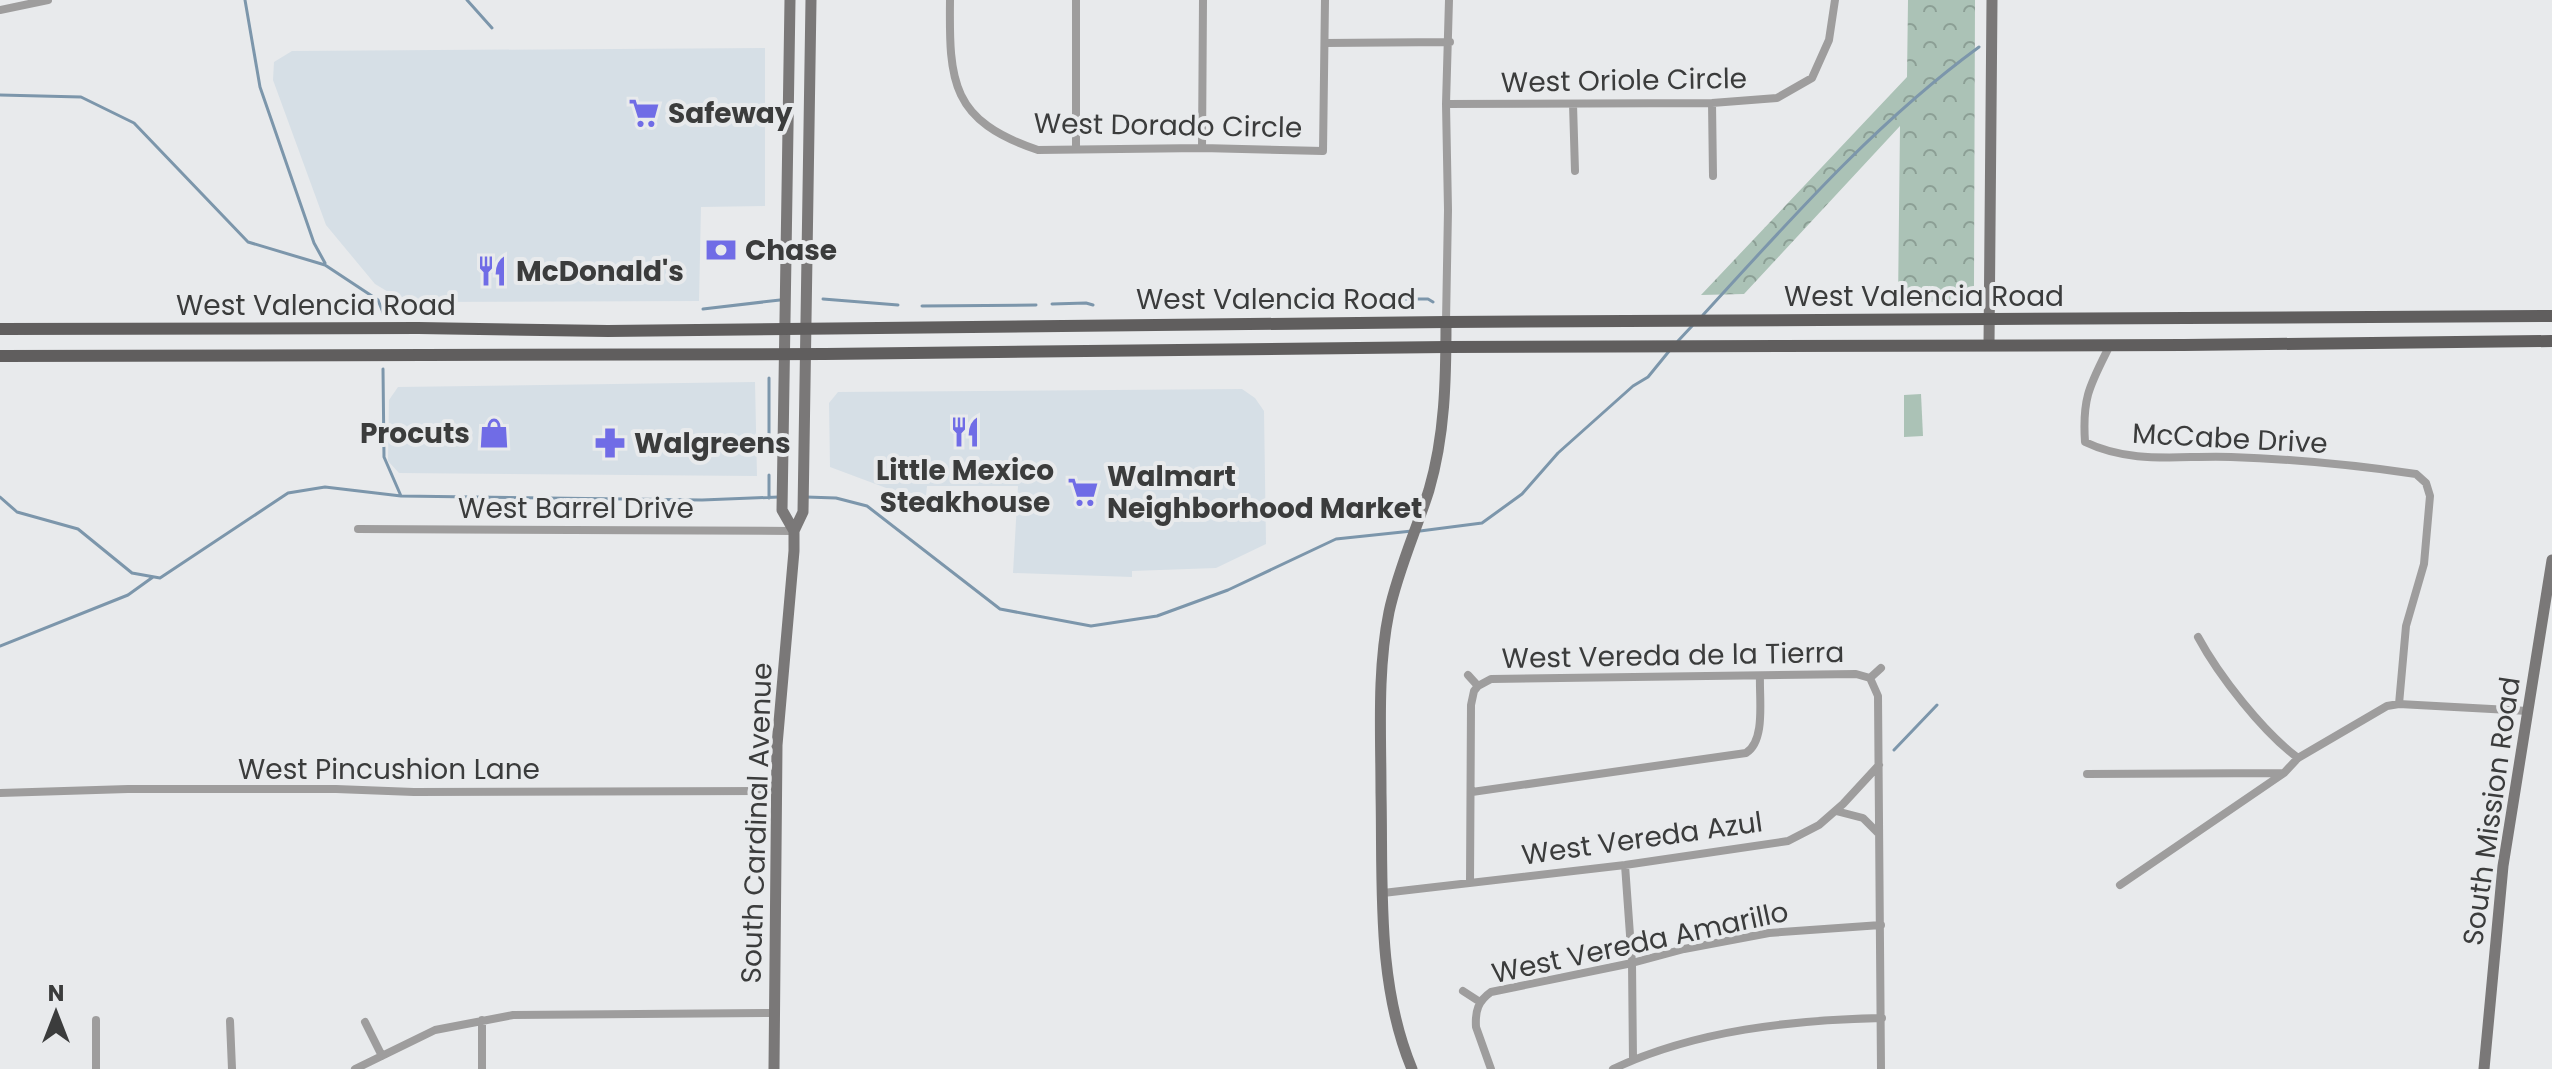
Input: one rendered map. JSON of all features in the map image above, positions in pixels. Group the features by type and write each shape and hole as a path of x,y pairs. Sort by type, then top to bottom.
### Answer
{"main road":[{"path":"790,0 782,510 794,531"},
{"name":"South Cardinal Avenue","path":"774,1069 779,705 794,531 803,510 811,0"},
{"path":"1989,345 1992,0"},
{"name":"West Valencia Road","path":"0,329 807,330 1446,322 2552,316"},
{"path":"1412,1069 1394,1007 1387,966 1383,893 1382,662 1390,609 1400,571 1424,504 1439,448 1444,418 1446,322"},
{"path":"1117,350 1121,325"},
{"path":"418,328 420,354"},
{"path":"162,355 163,329"},
{"name":"West Valencia Road","path":"0,356 2552,341"},
{"name":"South Mission Road","path":"2484,1069 2503,866 2552,560"}],"street":[{"path":"0,10 48,0"},
{"name":"West Dorado Circle","path":"950,0 951,67 963,102 989,127 1012,141 1038,150 1202,148 1323,151 1325,43"},
{"path":"1076,0 1076,148"},
{"path":"1202,148 1203,0"},
{"path":"1325,0 1325,43 1450,42"},
{"path":"1446,322 1449,0"},
{"name":"West Oriole Circle","path":"1446,104 1712,103 1777,98 1812,78 1829,40 1835,0"},
{"path":"1712,103 1713,176"},
{"path":"1573,104 1575,171"},
{"name":"McCabe Drive","path":"2110,345 2087,392 2083,415 2085,442 2106,452 2133,458 2230,457 2300,461 2416,474 2426,483 2430,496 2424,564 2406,626 2399,704"},
{"name":"West Barrel Drive","path":"358,529 794,531"},
{"path":"2198,637 2208,657 2275,741 2298,758"},
{"path":"1881,668 1870,678 1878,696 1881,1069"},
{"name":"West Vereda de la Tierra","path":"1478,686 1491,679 1856,674 1870,678"},
{"path":"1468,675 1478,686 1471,705 1470,883"},
{"path":"1472,792 1746,753 1759,739 1760,676"},
{"path":"2120,885 2284,773 2298,758 2387,706 2399,704 2528,711"},
{"name":"West Vereda Azul","path":"1383,893 1625,865 1788,841 1819,825 1836,811 1879,765"},
{"path":"2087,774 2284,773"},
{"name":"West Pincushion Lane","path":"0,793 112,789 777,791"},
{"path":"1836,811 1863,818 1880,835"},
{"path":"1625,865 1632,963 1633,1060"},
{"name":"West Vereda Amarillo","path":"1491,1069 1476,1027 1475,1014 1480,1002 1491,992 1769,933 1881,925"},
{"path":"1463,991 1480,1002"},
{"path":"355,1069 435,1030 513,1015 774,1013"},
{"path":"1613,1069 1705,1038 1752,1029 1882,1018"},
{"path":"96,1020 96,1069"},
{"path":"482,1020 482,1069"},
{"path":"230,1021 232,1069"},
{"path":"365,1022 382,1056"}],"shaded area":[{"path":"765,48 765,206 701,207 699,301 405,302 375,284 326,225 273,80 274,62 292,51"},
{"path":"755,382 757,476 399,473 388,461 389,400 398,387"},
{"path":"1242,389 1255,398 1264,411 1266,544 1216,568 1132,571 1132,577 1013,573 1018,486 927,486 926,496 913,498 830,467 829,403 838,392"}],"green space":[{"path":"1908,0 1975,0 1974,287 1965,301 1898,303 1900,126 1744,294 1701,295 1907,77"},
{"path":"1921,394 1923,436 1904,437 1904,395"}],"waterway":[{"path":"245,0 260,87 314,243 325,263"},
{"path":"467,0 492,28"},
{"path":"1703,315 1801,208 1869,140 1979,47"},
{"path":"0,95 81,97 134,123 248,242 325,265 378,300 384,315"},
{"path":"823,299 898,305"},
{"path":"1397,299 1428,299 1433,302"},
{"path":"703,309 780,300"},
{"path":"1052,304 1093,305"},
{"path":"922,306 1036,305"},
{"path":"1678,341 1692,326"},
{"path":"1420,531 1482,523 1522,494 1558,453 1633,386 1648,377 1670,350"},
{"path":"383,369 384,457 401,496 702,500 779,497"},
{"path":"769,378 769,453"},
{"path":"769,475 769,498"},
{"path":"0,497 17,512 78,529 132,573 160,578 288,493 325,487 401,496"},
{"path":"806,497 836,498 867,506 1000,609 1091,626 1157,616 1228,590 1336,539 1412,531"},
{"path":"0,646 128,595 153,577"},
{"path":"1894,750 1937,705"}],"place":[{"name":"Safeway","path":"644,113"},
{"name":"Chase","path":"721,250"},
{"name":"McDonald's","path":"492,271"},
{"name":"Little Mexico Steakhouse","path":"965,432"},
{"name":"Procuts","path":"494,433"},
{"name":"Walgreens","path":"610,443"},
{"name":"Walmart Neighborhood Market","path":"1083,492"}]}
